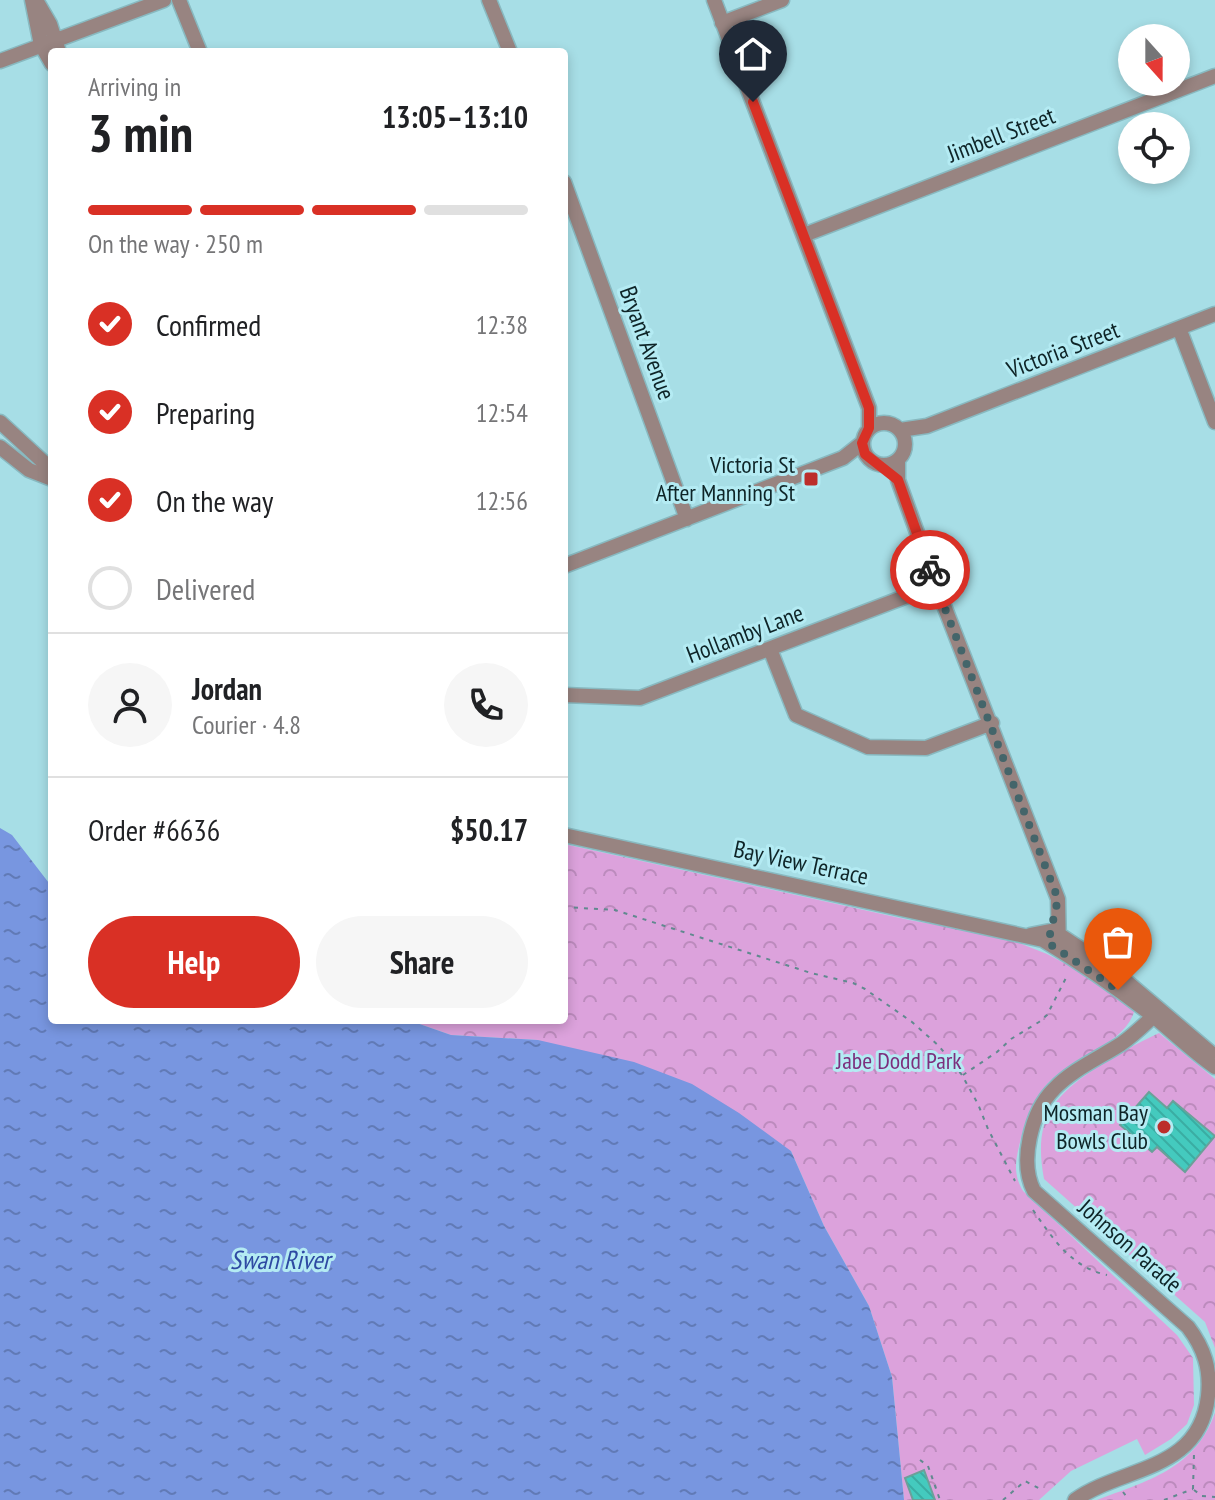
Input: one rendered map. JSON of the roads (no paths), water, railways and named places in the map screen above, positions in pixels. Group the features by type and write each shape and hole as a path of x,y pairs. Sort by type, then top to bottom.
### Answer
{"street":[{"path":"34,0 41,45 48,57"},
{"path":"34,0 58,45"},
{"path":"0,61 41,45 58,45 164,0"},
{"path":"179,0 198,48"},
{"path":"489,0 508,48"},
{"path":"568,564 843,458 862,443 869,428 869,408 714,0"},
{"path":"722,23 782,0"},
{"name":"Jimbell Street","path":"804,235 1215,76"},
{"name":"Bryant Avenue","path":"568,206 687,519"},
{"name":"Victoria Street","path":"894,426 927,426 1215,314"},
{"path":"1179,328 1215,422"},
{"path":"869,408 903,436 898,480 1058,899 1054,940"},
{"path":"0,422 48,466"},
{"path":"869,428 881,423 894,426"},
{"name":"Victoria Street","path":"901,454 927,426"},
{"path":"862,443 874,461 898,480"},
{"path":"0,447 29,470 48,477"},
{"path":"843,458 874,461 901,454"},
{"name":"Hollamby Lane","path":"568,695 640,698 936,585"},
{"path":"770,649 796,715 868,747 926,748 992,723"},
{"name":"Bay View Terrace","path":"568,836 1054,940 1113,970 1152,1009 1211,1057"},
{"name":"Bay View Terrace","path":"1054,940 1076,961 1152,1009"},
{"name":"Johnson Parade","path":"1075,1500 1159,1463 1181,1449 1191,1440 1207,1406 1210,1381 1203,1352 1188,1327 1034,1191 1027,1178 1025,1161 1029,1144 1039,1115 1055,1088 1124,1042 1152,1009"}],"water":[{"name":"Swan River","path":"0,828 12,835 48,882 48,1024 419,1024 451,1035 538,1040 634,1062 692,1084 791,1151 824,1226 869,1306 892,1377 904,1500 0,1500"}],"place":[{"name":"Victoria St After Manning St","path":"811,479"},
{"name":"Mosman Bay Bowls Club","path":"1164,1127"}],"park label":[{"name":"Jabe Dodd Park","path":"899,1061"}]}
